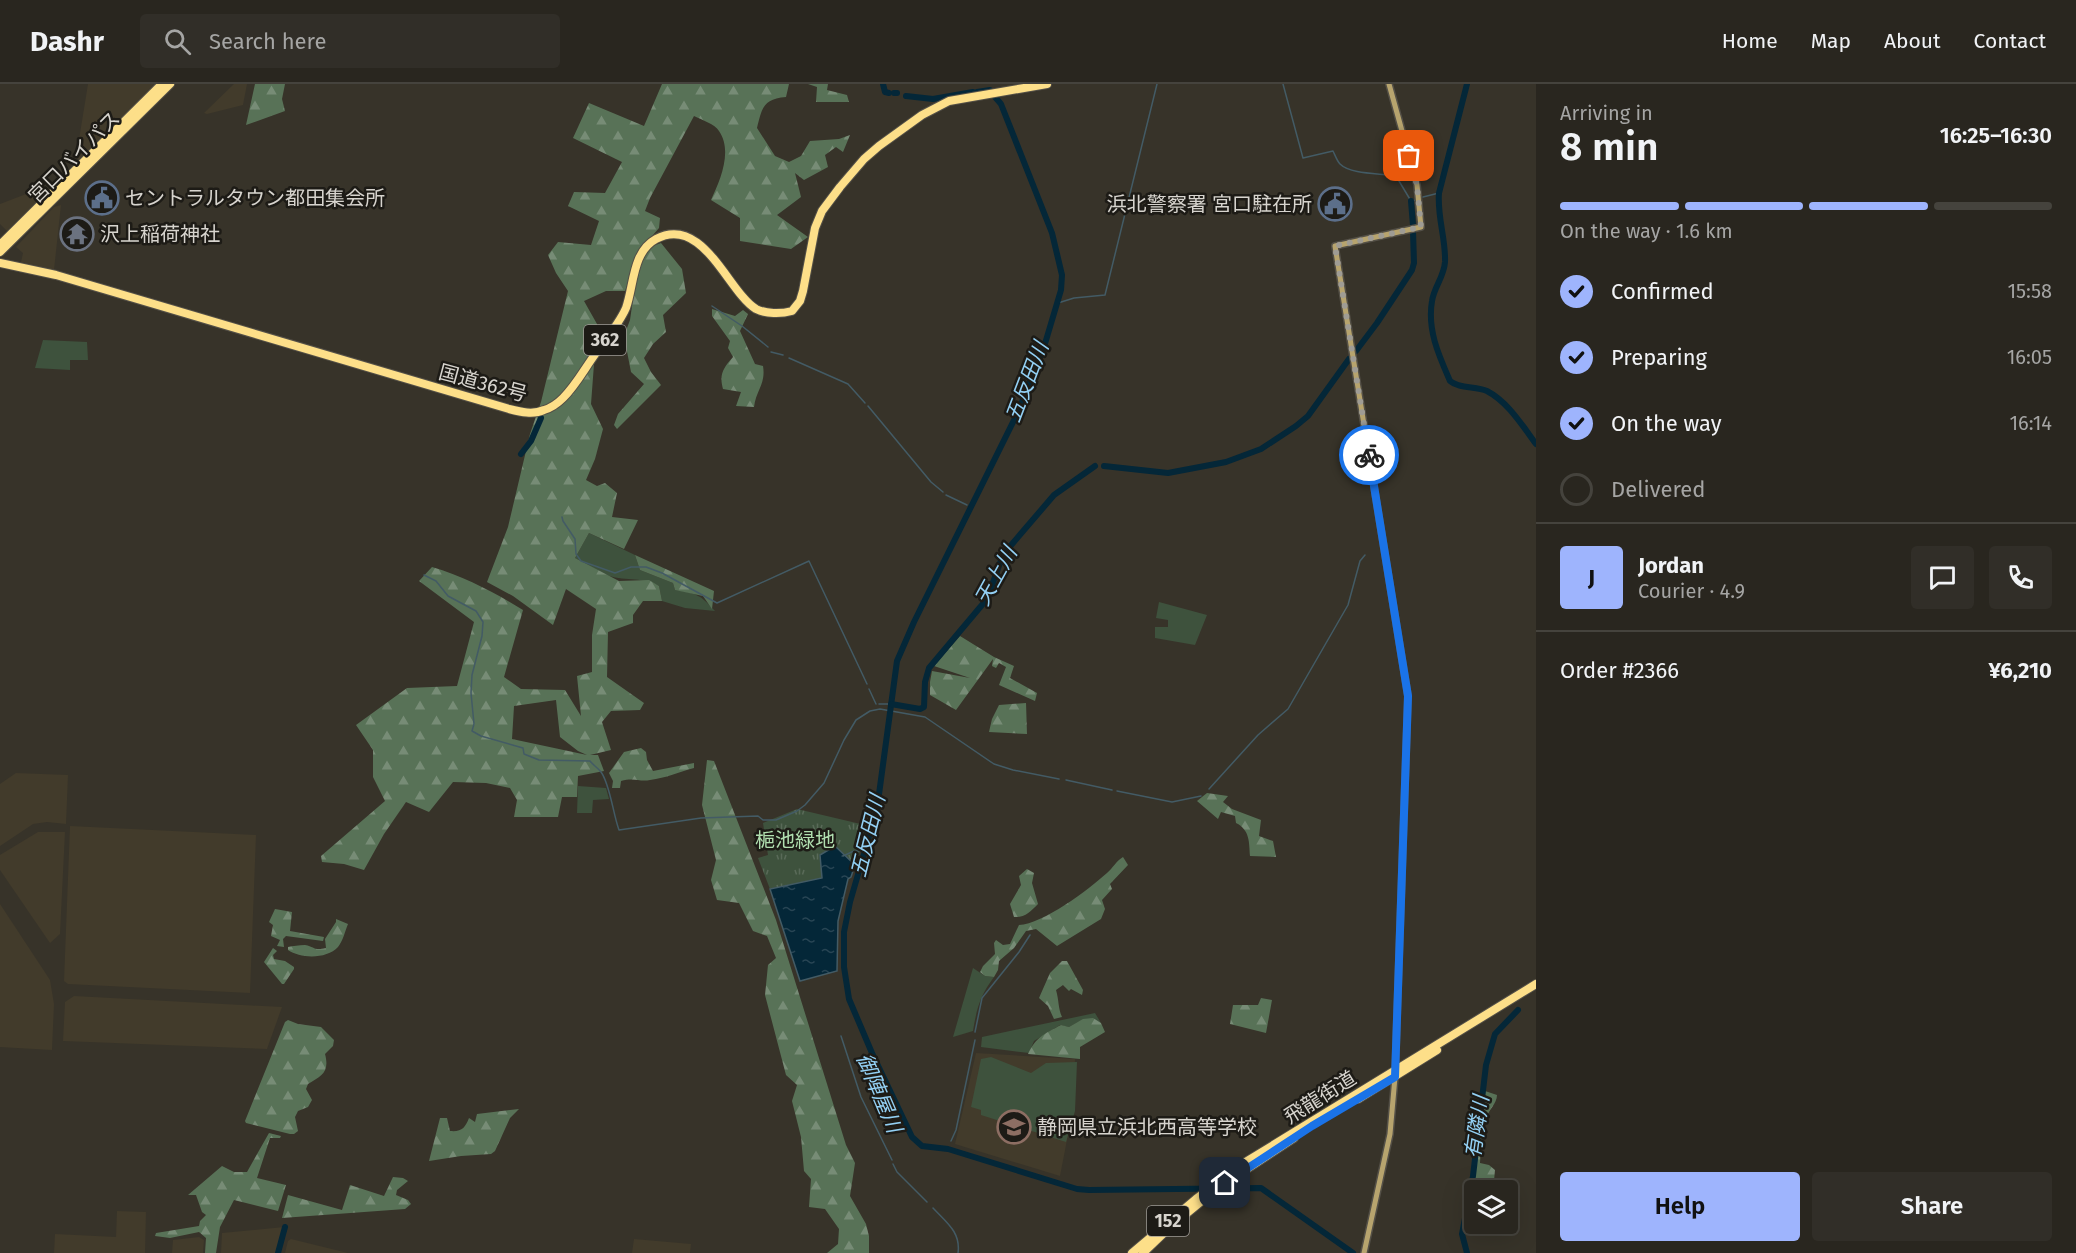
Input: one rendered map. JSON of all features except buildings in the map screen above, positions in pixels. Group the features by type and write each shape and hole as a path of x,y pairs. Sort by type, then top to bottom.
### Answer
{"highway":[{"name":"宮口バイパス","path":"0,245 162,84"},
{"name":"宮口バイパス","path":"0,252 170,84"},
{"name":"国道362号","path":"0,263 56,276 509,409 533,413 549,408 565,396 592,359 624,312 640,256 646,246 655,239 674,235 693,241 711,254 756,309 777,313 792,310 800,301 815,228 822,211 840,187 872,153 922,115 949,101 1047,84"},
{"name":"飛龍街道","path":"1143,1253 1212,1188 1225,1183 1536,984"},
{"name":"飛龍街道","path":"1132,1253 1251,1158 1536,990"}],"main road":[{"path":"1364,1253 1390,1134 1395,1074 1408,696 1335,246 1421,227 1417,185 1389,84"}],"shaded area":[{"path":"88,84 157,84 80,160 76,158"},
{"path":"234,84 247,84 243,105 204,113"},
{"path":"34,191 40,199 7,231 0,224 0,204"},
{"path":"61,205 54,270 21,262 23,253 16,247 54,207"},
{"path":"16,773 68,775 66,824 47,822 33,824 0,846 0,784"},
{"path":"70,826 256,835 250,993 68,984 64,981"},
{"path":"38,832 65,832 60,934 50,943 0,870 0,855"},
{"path":"0,904 50,980 54,1004 52,1050 0,1047"},
{"path":"74,996 282,1007 267,1049 63,1041 65,1002"},
{"name":"静岡県立浜北西高等学校","path":"976,1053 1075,1059 1073,1109 1060,1176 955,1144"},
{"path":"117,1211 146,1212 145,1253 54,1253 55,1234 116,1237"},
{"path":"284,1227 277,1253 221,1253 222,1233"},
{"path":"199,1237 204,1240 203,1253 172,1253 173,1240"},
{"path":"291,1239 348,1253 285,1253 288,1241"},
{"path":"634,1239 691,1244 690,1253 632,1253"}],"green space":[{"path":"255,84 285,84 282,99 285,111 246,125"},
{"path":"662,84 789,84 786,97 772,100 765,106 757,128 775,156 789,162 801,156 810,141 839,139 850,135 843,152 836,147 825,155 828,167 804,180 795,173 801,197 777,215 808,237 791,249 740,241 740,218 711,200 724,166 723,139 715,126 694,116 650,198 645,211 660,218 659,228 640,250 625,291 606,291 584,301 597,324 591,404 603,429 595,459 586,480 597,486 605,483 617,493 612,517 638,520 624,549 589,533 575,558 619,581 649,580 659,586 662,601 643,601 633,615 633,623 608,632 607,677 644,703 640,710 611,711 602,722 611,750 590,755 598,755 604,771 578,776 577,797 562,797 558,817 514,817 517,800 510,788 486,783 453,782 429,812 406,802 384,834 364,870 344,864 322,862 321,856 385,801 373,777 373,750 356,725 407,688 457,686 474,622 419,581 432,567 456,575 523,610 504,677 521,689 565,690 581,716 577,676 592,672 592,635 596,609 566,589 553,625 513,596 487,582 508,527 568,291 548,255 558,242 591,245 599,221 568,206 574,192 605,193 622,162 573,138 589,103 644,126","holes":["556,700 560,737 587,755 512,739 514,706"]},
{"path":"808,84 828,84 827,90 847,95 849,102 816,102 817,87"},
{"path":"661,243 682,269 686,293 663,315 666,332 653,344 644,358 661,385 617,429 614,425 618,414 644,384 631,372 624,336 630,320 636,278 642,259 650,247"},
{"path":"712,309 735,316 743,310 748,314 740,331 755,364 763,366 764,372 754,407 736,406 741,392 723,389 721,380 723,372 733,357 728,348 730,341 712,316"},
{"path":"43,340 87,342 88,360 70,360 70,370 35,368"},
{"path":"589,533 635,555 640,570 673,583 675,590 698,596 715,611 685,608 662,601 659,586 653,583 609,576 575,558"},
{"path":"635,555 714,591 712,609 703,596 675,590 673,583 640,570"},
{"path":"1159,602 1207,615 1195,645 1155,638 1155,627 1168,627 1168,620 1156,618"},
{"path":"960,636 994,657 1014,666 1010,678 1037,693 1035,701 999,685 1006,667 999,663 996,668 992,666 993,659 956,710 930,695 932,671 970,678 934,666"},
{"path":"1026,703 1027,734 989,732 999,705"},
{"path":"641,748 646,752 647,760 653,771 694,763 694,768 656,779 621,781 620,788 612,788 613,781 609,773 624,752"},
{"path":"707,760 714,761 776,920 846,1145 855,1163 850,1196 866,1224 869,1253 827,1253 838,1244 839,1229 825,1209 809,1207 811,1179 804,1171 801,1137 792,1101 797,1085 786,1075 765,995 768,965 776,958 767,936 753,931 739,903 717,900 711,880 716,860 702,805"},
{"path":"578,786 606,788 609,799 593,800 592,813 577,813"},
{"path":"1207,793 1228,796 1223,802 1232,809 1261,820 1259,836 1273,841 1276,857 1250,856 1248,837 1244,829 1236,823 1235,816 1221,812 1218,819 1197,801"},
{"name":"梔池緑地","path":"797,809 869,826 855,865 835,846 822,878 770,889 758,858 768,855 763,823"},
{"path":"1123,857 1128,865 1110,884 1112,889 1102,900 1105,909 1101,919 1057,946 1036,929 1026,931 1014,948 999,961 994,977 985,976 980,972 995,954 996,940 1003,945 1010,944 1019,925 1040,919 1065,905 1099,880"},
{"path":"1027,869 1034,873 1032,883 1038,904 1025,915 1014,917 1010,904 1021,885 1019,876"},
{"path":"275,909 292,912 290,931 324,937 323,941 286,936 283,939 284,947 277,946 280,940 271,936 273,925 269,922"},
{"path":"336,919 348,924 341,942 333,951 321,956 307,956 288,950 288,947 303,945 317,949 326,948 325,939"},
{"path":"273,948 277,951 273,955 274,959 285,961 294,967 284,984 264,962"},
{"path":"1062,961 1067,961 1083,990 1082,995 1071,989 1069,991 1063,985 1056,990 1062,1017 1054,1019 1048,1006 1039,998 1050,973"},
{"path":"973,968 985,976 994,977 980,1002 973,1031 953,1037"},
{"path":"1261,998 1272,1000 1266,1033 1230,1024 1233,1005 1258,1005"},
{"path":"1095,1013 1101,1023 1088,1019 1069,1027 1060,1025 1034,1041 1029,1053 981,1047 982,1037"},
{"path":"1093,1018 1101,1023 1105,1032 1080,1047 1080,1059 1028,1054 1037,1040 1050,1031 1061,1025 1069,1027 1083,1019"},
{"path":"288,1020 298,1024 321,1027 334,1040 333,1046 325,1054 325,1070 317,1079 308,1084 306,1089 312,1100 308,1107 298,1111 295,1117 298,1131 294,1134 245,1121 285,1022"},
{"path":"991,1057 1031,1073 1046,1063 1077,1062 1075,1111 1066,1142 981,1115 981,1110 971,1107 981,1059"},
{"path":"1485,1091 1497,1095 1496,1101 1486,1116 1480,1163 1489,1165 1495,1170 1494,1180 1473,1180"},
{"path":"519,1109 510,1118 495,1151 491,1154 429,1161 440,1118 447,1118 450,1131 457,1131 464,1127 469,1118 475,1122 477,1114"},
{"path":"269,1133 281,1136 270,1138 257,1178 286,1185 278,1211 234,1200 220,1227 216,1253 205,1253 206,1238 199,1232 170,1238 155,1236 156,1233 199,1226 200,1221 206,1215 202,1212 196,1195 188,1195 222,1166 234,1172 247,1172"},
{"path":"393,1177 408,1181 397,1190 396,1195 408,1200 411,1204 405,1209 282,1218 288,1195 342,1210 350,1185 384,1196"}],"water":[{"path":"835,846 855,865 848,879 838,921 837,971 800,981 770,889 822,878 820,855"}],"waterway":[{"name":"五反田川","path":"883,84 885,92 889,93"},
{"path":"1058,303 1074,298 1105,295 1157,84"},
{"path":"1283,84 1303,158 1333,151 1339,163 1345,168 1396,176 1411,201 1416,200"},
{"name":"有隣川","path":"1467,84 1439,193 1445,262 1432,301 1431,322 1438,352 1450,381 1458,385 1483,389 1502,401 1536,444"},
{"name":"五反田川","path":"977,92 990,90"},
{"name":"五反田川","path":"906,96 933,99 973,92"},
{"name":"五反田川","path":"995,97 1001,104 1052,233 1062,275 1061,290 1044,347 1018,412 897,661 877,809 850,902 844,932 844,967 849,999 912,1137 922,1146 948,1149 1077,1189 1261,1188 1353,1253"},
{"path":"1423,197 1439,193"},
{"name":"天上川","path":"1411,201 1413,225"},
{"name":"天上川","path":"1356,351 1412,270 1414,263 1413,231"},
{"path":"712,306 768,347"},
{"path":"771,352 783,355"},
{"path":"789,358 848,384 865,403"},
{"name":"天上川","path":"1104,466 1168,473 1226,462 1261,449 1308,416 1349,359"},
{"path":"868,406 931,482 943,492"},
{"path":"521,454 531,441 541,418"},
{"name":"天上川","path":"891,704 920,709 924,707 925,682 929,668 987,599 1007,550 1054,495 1095,466"},
{"path":"946,495 967,505"},
{"path":"562,517 575,539 576,554 581,561 615,573 631,567 646,567 662,573 717,603 809,561 867,684"},
{"path":"1209,789 1258,735 1288,709 1348,605 1360,561 1365,555"},
{"path":"424,575 436,581 448,596 476,611 483,622 482,636 472,675 474,724 472,731 481,736 523,748 524,754 539,760 590,761 604,777 619,830 701,818 758,816 763,820 776,820 797,811 824,783 856,720 870,711 880,709 925,717 994,764 1059,779"},
{"path":"869,689 876,704"},
{"path":"879,704 891,704"},
{"path":"1066,780 1112,790"},
{"path":"1117,791 1172,802 1201,796"},
{"path":"843,856 854,851 866,851"},
{"path":"975,1032 982,998 1030,935"},
{"name":"有隣川","path":"1467,1253 1462,1234 1473,1176 1486,1065 1495,1034 1518,1010"},
{"name":"御陣屋川","path":"841,1036 861,1097 892,1160"},
{"path":"951,1141 956,1130 975,1040"},
{"name":"御陣屋川","path":"893,1164 897,1172 927,1202"},
{"name":"御陣屋川","path":"933,1208 955,1233 958,1253"},
{"path":"278,1253 285,1227"}],"way so far":[{"path":"1369,455 1335,246 1421,227 1417,185 1409,156"}],"place":[{"name":"セントラルタウン都田集会所","path":"102,198"},
{"name":"浜北警察署 宮口駐在所","path":"1335,204"},
{"name":"沢上稲荷神社","path":"77,234"},
{"name":"静岡県立浜北西高等学校","path":"1014,1127"}],"route":[{"path":"1225,1183 1312,1126 1395,1077 1408,696 1369,455"}]}
